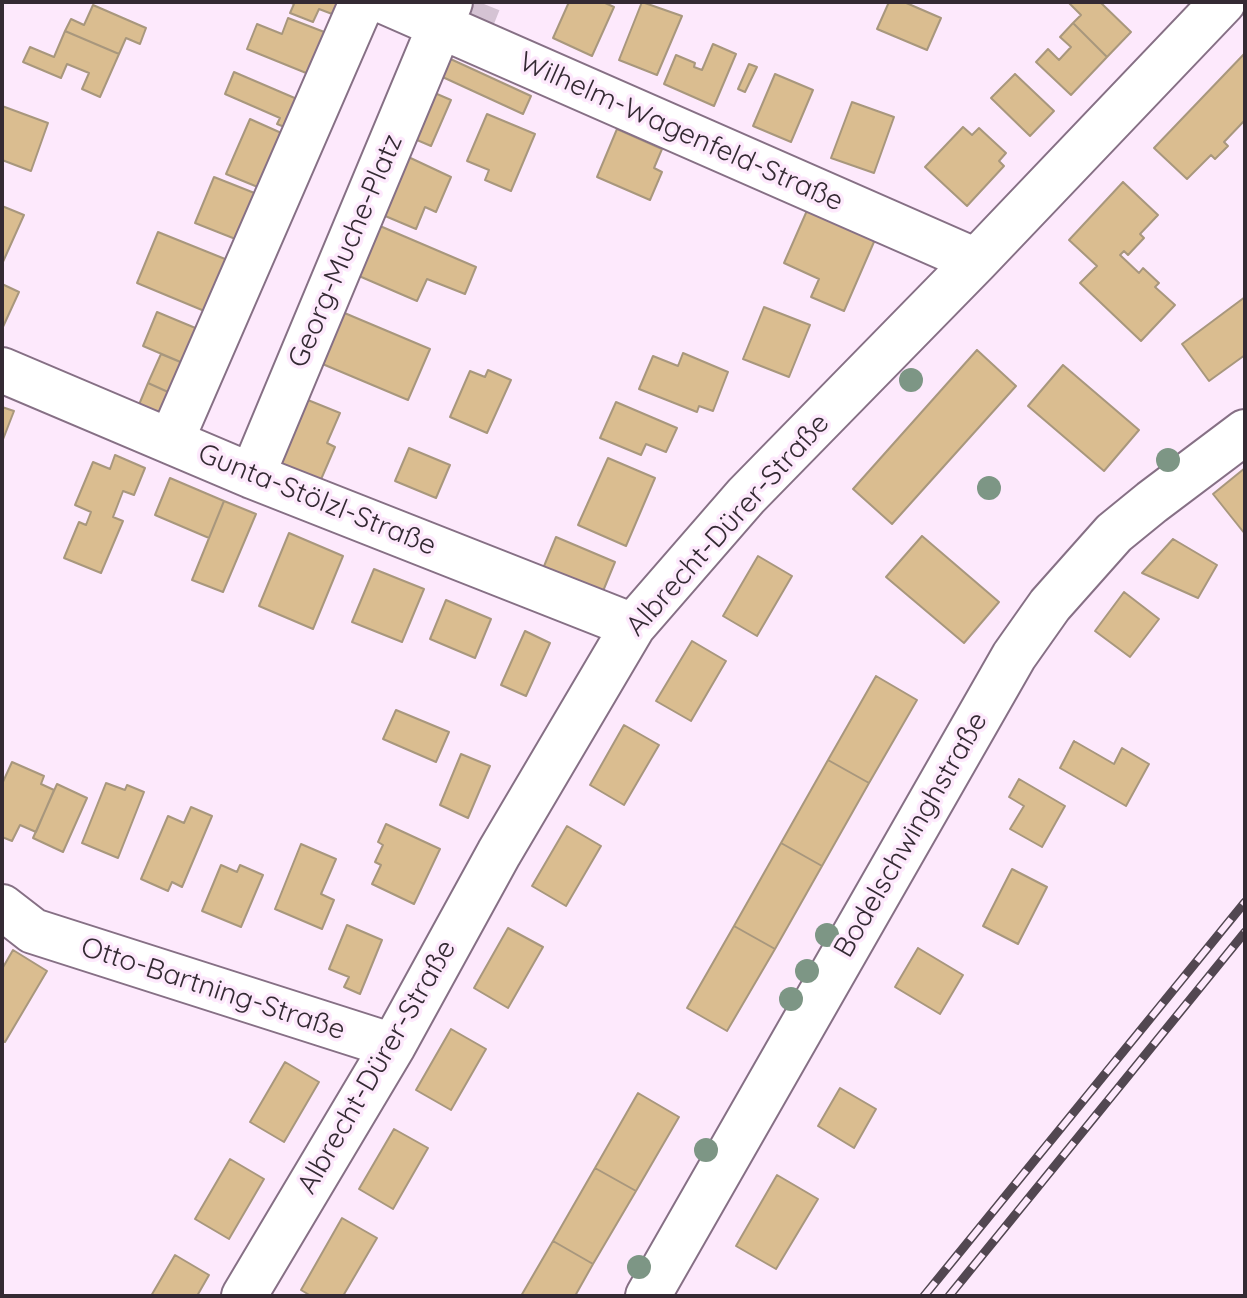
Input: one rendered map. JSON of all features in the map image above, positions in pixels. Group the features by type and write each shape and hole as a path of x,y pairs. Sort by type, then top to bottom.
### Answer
{"street":[{"path":"171,441 362,2"},
{"name":"Wilhelm-Wagenfeld-Straße","path":"386,2 445,14 976,261"},
{"name":"Albrecht-Dürer-Straße","path":"244,1296 393,1046 499,853 633,626 746,496 1223,2"},
{"name":"Georg-Muche-Platz","path":"252,476 445,14"},
{"name":"Gunta-Stölzl-Straße","path":"2,370 252,476 633,626"},
{"name":"Bodelschwinghstraße","path":"648,1296 1014,656 1050,605 1114,533 1245,432"},
{"name":"Otto-Bartning-Straße","path":"18,919 393,1046"}],"building":[{"path":"289,2 346,2 340,17 319,9 313,22 290,13 294,4"},
{"path":"569,2 603,2 614,7 592,56 553,38"},
{"path":"642,2 682,16 657,75 619,60"},
{"path":"889,2 904,2 941,18 927,50 877,29"},
{"path":"1068,2 1100,2 1131,32 1107,57 1073,23 1081,15"},
{"path":"93,5 146,28 140,44 126,38 119,54 65,31 71,19 84,25"},
{"path":"288,18 332,35 316,77 247,49 257,24 282,34"},
{"path":"1073,23 1107,57 1071,95 1036,62 1048,49 1059,60 1071,47 1060,37"},
{"path":"65,31 119,54 100,97 82,89 89,73 67,64 61,78 23,62 30,47 54,57"},
{"path":"713,44 736,54 714,106 664,84 676,55 695,63 694,67 702,70"},
{"path":"1245,53 1245,120 1224,142 1228,146 1215,159 1211,155 1187,179 1154,148"},
{"path":"444,56 531,96 523,114 436,74"},
{"path":"749,64 757,67 745,92 738,89"},
{"path":"234,72 304,102 292,130 277,124 280,118 225,94"},
{"path":"775,74 813,90 791,142 753,126"},
{"path":"1015,74 1054,111 1030,136 991,98"},
{"path":"430,91 451,100 431,146 410,137"},
{"path":"852,102 894,117 874,173 831,158"},
{"path":"2,106 48,123 31,171 2,160"},
{"path":"487,114 535,134 511,191 485,180 489,170 467,161"},
{"path":"250,119 288,136 265,190 226,174"},
{"path":"963,127 972,135 979,128 1006,153 999,161 1004,166 967,206 925,167"},
{"path":"617,129 662,149 654,168 662,172 650,200 597,177"},
{"path":"402,154 451,177 436,212 425,207 416,229 378,213"},
{"path":"214,177 262,196 243,242 195,223"},
{"path":"1123,182 1158,215 1140,234 1144,238 1128,255 1124,251 1120,255 1139,273 1143,268 1159,283 1155,287 1175,305 1141,341 1080,283 1097,266 1069,240"},
{"path":"2,206 24,215 2,264"},
{"path":"809,206 877,235 844,311 811,297 819,279 784,263"},
{"path":"373,223 476,267 465,294 427,279 417,301 352,273"},
{"path":"158,232 235,263 214,315 137,283"},
{"path":"2,284 19,292 2,329"},
{"path":"1245,297 1245,355 1209,381 1182,344"},
{"path":"764,307 810,325 789,377 743,359"},
{"path":"335,309 430,349 408,400 313,360"},
{"path":"157,312 205,332 190,366 143,346"},
{"path":"977,350 1016,386 892,524 853,489"},
{"path":"683,353 728,372 713,411 699,406 697,412 639,389 653,356 678,366"},
{"path":"161,354 190,366 177,396 148,383"},
{"path":"1063,365 1139,430 1104,471 1028,406"},
{"path":"488,370 511,380 487,433 450,417 470,371 485,377"},
{"path":"148,383 177,396 168,419 138,407"},
{"path":"298,396 340,413 327,443 335,447 319,484 270,464"},
{"path":"616,402 677,428 666,452 646,444 641,455 600,438"},
{"path":"2,407 14,411 2,442"},
{"path":"409,448 450,465 436,498 395,481"},
{"path":"115,455 145,468 134,495 123,491 113,517 123,521 101,573 64,558 79,522 86,525 91,512 75,505 93,462 110,469"},
{"path":"608,458 655,478 626,546 578,525"},
{"path":"1245,468 1245,534 1213,494"},
{"path":"170,478 224,501 209,538 155,515"},
{"path":"224,501 256,514 223,592 192,580"},
{"path":"289,533 343,556 313,629 259,606"},
{"path":"922,536 999,602 964,643 886,577"},
{"path":"556,537 615,562 601,596 542,571"},
{"path":"1173,539 1217,565 1198,598 1142,573"},
{"path":"758,556 792,576 757,636 723,616"},
{"path":"374,569 424,589 402,642 352,622"},
{"path":"1124,592 1159,619 1130,657 1095,631"},
{"path":"446,600 491,619 475,658 430,639"},
{"path":"525,631 550,643 526,696 501,685"},
{"path":"692,641 726,661 691,721 656,701"},
{"path":"876,676 917,700 869,783 828,760"},
{"path":"396,710 449,732 436,762 383,739"},
{"path":"624,725 659,745 624,805 590,785"},
{"path":"1074,741 1114,764 1122,748 1149,764 1126,806 1060,768"},
{"path":"461,754 490,766 468,818 440,805"},
{"path":"828,760 869,783 822,866 781,843"},
{"path":"12,762 44,776 41,784 54,790 36,832 20,825 12,841 2,837 2,784"},
{"path":"1019,779 1065,806 1042,847 1010,829 1024,806 1009,797"},
{"path":"106,783 125,790 127,785 144,792 118,858 82,843"},
{"path":"57,784 87,798 63,852 33,838"},
{"path":"191,807 212,816 182,887 172,882 168,891 141,879 168,816 184,823"},
{"path":"386,824 440,849 414,904 372,884 381,865 375,862 383,845 378,842"},
{"path":"567,826 601,846 566,906 532,886"},
{"path":"781,843 822,866 775,949 734,926"},
{"path":"301,844 336,859 321,894 334,900 322,929 275,909"},
{"path":"221,865 237,872 240,865 263,875 241,927 202,911"},
{"path":"1012,869 1047,887 1018,944 983,926"},
{"path":"347,925 382,940 360,994 344,987 349,977 329,969"},
{"path":"734,926 775,949 727,1031 687,1008"},
{"path":"508,928 543,947 508,1008 474,988"},
{"path":"918,948 963,975 940,1014 895,987"},
{"path":"13,950 47,971 5,1042 2,1041 2,969"},
{"path":"451,1029 486,1049 451,1110 416,1090"},
{"path":"285,1062 319,1082 284,1142 250,1122"},
{"path":"840,1088 876,1109 854,1148 818,1126"},
{"path":"638,1093 679,1117 636,1191 595,1168"},
{"path":"394,1129 428,1148 393,1209 359,1189"},
{"path":"230,1159 264,1179 229,1239 195,1219"},
{"path":"595,1168 636,1191 593,1264 553,1241"},
{"path":"777,1175 818,1199 776,1269 736,1246"},
{"path":"342,1218 377,1238 343,1296 311,1296 301,1290"},
{"path":"553,1241 593,1264 575,1296 521,1296"},
{"path":"175,1255 209,1275 197,1296 151,1296"}],"tunnel":[{"path":"473,17 479,2"}],"railway":[{"path":"924,1296 1245,902"},
{"path":"949,1296 1245,932"}]}
